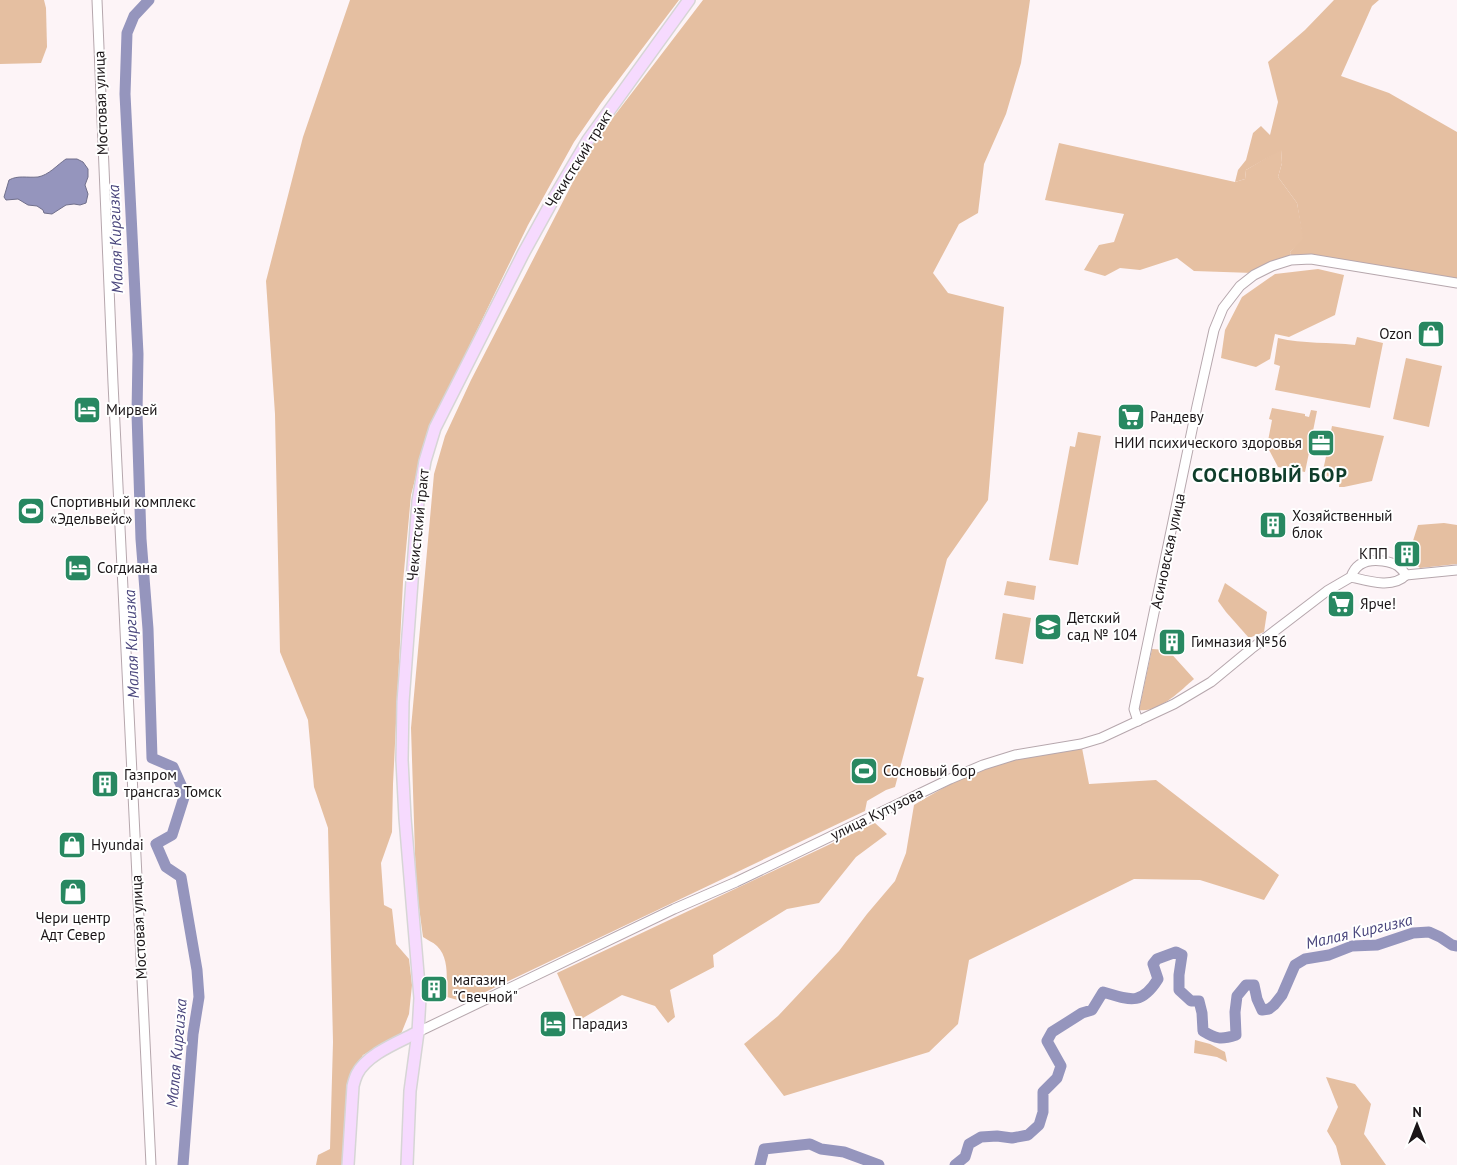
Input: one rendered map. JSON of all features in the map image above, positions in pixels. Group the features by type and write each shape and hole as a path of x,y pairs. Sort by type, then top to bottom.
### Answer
{"main road":[{"name":"Чекистский тракт","path":"407,1165 410,1092 418,1032 420,998 404,818 403,702 418,501 425,461 435,428 523,254 555,196 588,140 689,0"},
{"path":"348,1165 353,1086 357,1074 367,1062 384,1050 418,1032"}],"street":[{"name":"Мостовая улица","path":"97,0 113,383 151,1165"},
{"name":"Асиновская улица","path":"1138,721 1134,709 1197,406 1214,330 1223,308 1240,286 1254,275 1272,266 1291,260 1311,259 1457,283"},
{"name":"улица Кутузова","path":"418,1032 950,779 1015,754 1081,744 1101,738 1174,704 1211,682 1316,599 1351,577 1358,565 1371,560 1395,564 1406,575"},
{"path":"1351,577 1384,583 1401,580 1406,575 1457,570"}],"shaded area":[{"path":"0,0 44,0 47,47 41,63 0,64"},
{"path":"350,0 679,0 574,142 528,225 428,431 411,495 403,582 392,832 381,863 384,905 392,909 396,944 409,959 412,985 409,1014 401,1034 363,1055 354,1070 344,1165 316,1165 318,1155 330,1149 333,1042 328,828 314,787 308,720 280,652 275,414 266,281 303,137"},
{"name":"Сосновый бор","path":"703,0 1030,0 1021,63 1006,114 984,164 978,213 959,224 933,273 948,293 1004,307 988,500 947,559 917,676 924,678 895,787 867,801 865,811 479,995 461,1001 447,997 446,963 444,957 434,943 423,937 416,885 411,728 434,474 445,436 471,380 592,145"},
{"path":"1334,0 1379,0 1372,6 1341,76 1389,93 1457,132 1457,279 1291,257 1290,252 1303,239 1297,203 1278,177 1282,163 1281,150 1246,170 1245,179 1235,182 1238,170 1246,160 1253,133 1261,126 1270,135 1278,102 1268,62 1305,30"},
{"path":"1059,143 1235,182 1245,179 1246,170 1281,149 1282,163 1278,177 1297,203 1304,240 1290,252 1291,257 1253,273 1194,271 1177,258 1140,270 1120,268 1105,276 1084,270 1099,245 1114,242 1124,214 1045,200"},
{"path":"1318,269 1344,275 1335,315 1289,337 1275,334 1270,359 1256,367 1221,358 1225,330 1242,297 1275,274"},
{"path":"1357,337 1383,343 1370,408 1275,390 1280,366 1274,364 1278,338 1355,345"},
{"path":"1406,358 1442,366 1429,427 1393,419"},
{"path":"1272,408 1305,414 1305,416 1309,417 1311,410 1317,411 1312,436 1310,436 1309,442 1311,443 1305,472 1278,467 1267,446 1272,420 1269,419"},
{"path":"1332,426 1384,436 1372,481 1339,487 1340,479 1322,475 1327,452 1329,452 1330,447 1328,446"},
{"path":"1078,432 1101,436 1078,565 1049,560 1070,446 1075,447"},
{"path":"1444,523 1457,525 1457,564 1420,568 1411,560 1411,547 1418,525"},
{"path":"1007,581 1036,586 1034,600 1004,595"},
{"path":"1225,583 1267,612 1264,632 1249,638 1226,612 1218,601"},
{"path":"1003,613 1031,618 1023,664 995,659"},
{"path":"1152,649 1168,650 1194,679 1162,705 1147,710 1139,710"},
{"path":"1082,748 1089,784 1156,780 1279,875 1264,900 1200,880 1134,879 969,960 958,1024 929,1052 784,1096 744,1044 778,1016 839,951 895,881 906,853 914,805 964,777 989,766 1016,758"},
{"path":"875,823 887,834 856,857 819,903 787,909 713,955 714,967 670,990 675,1017 668,1023 655,1006 622,995 578,1021 557,973"},
{"path":"1195,1040 1210,1044 1225,1052 1227,1062 1217,1057 1194,1053"},
{"path":"1326,1077 1355,1084 1371,1104 1364,1134 1386,1165 1341,1165 1336,1146 1327,1131 1338,1107"}],"water":[{"path":"66,159 77,159 83,162 88,169 85,185 88,194 86,203 66,205 52,214 44,213 37,206 28,205 18,199 6,200 4,197 9,180 12,178 42,176"}],"waterway":[{"name":"Малая Киргизка","path":"149,0 134,16 127,33 125,94 138,354 137,414 141,539 148,629 152,758 173,767 185,794 172,835 156,844 166,867 181,877 197,970 199,997 193,1034 183,1165"},
{"name":"Малая Киргизка","path":"955,1165 965,1157 969,1144 981,1137 997,1136 1012,1138 1028,1135 1039,1125 1043,1112 1043,1092 1057,1078 1061,1066 1047,1041 1052,1032 1082,1013 1092,1010 1103,992 1128,999 1134,999 1146,994 1158,979 1153,964 1157,959 1176,952 1182,955 1179,990 1191,1001 1199,1001 1203,1031 1215,1037 1226,1038 1236,1035 1235,1012 1237,996 1246,985 1254,985 1262,1010 1269,1009 1282,995 1295,965 1305,959 1329,955 1352,946 1377,945 1413,933 1429,932 1457,946"},
{"name":"Малая Киргизка","path":"760,1165 764,1149 810,1144 821,1149 844,1152 879,1165"}],"place":[{"name":"Ozon","path":"1431,334"},
{"name":"Мирвей","path":"87,410"},
{"name":"Рандеву","path":"1131,417"},
{"name":"НИИ психического здоровья","path":"1321,443"},
{"name":"Спортивный комплекс «Эдельвейс»","path":"31,511"},
{"name":"Хозяйственный блок","path":"1273,525"},
{"name":"КПП","path":"1407,554"},
{"name":"Согдиана","path":"78,568"},
{"name":"Ярче!","path":"1341,604"},
{"name":"Детский сад № 104","path":"1048,627"},
{"name":"Гимназия №56","path":"1172,642"},
{"name":"Сосновый бор","path":"864,771"},
{"name":"Газпром трансгаз Томск","path":"105,784"},
{"name":"Hyundai","path":"72,845"},
{"name":"Чери центр Адт Север","path":"73,892"},
{"name":"магазин \"Свечной\"","path":"434,989"},
{"name":"Парадиз","path":"553,1024"}],"district":[{"name":"СОСНОВЫЙ БОР","path":"1270,475"}]}
